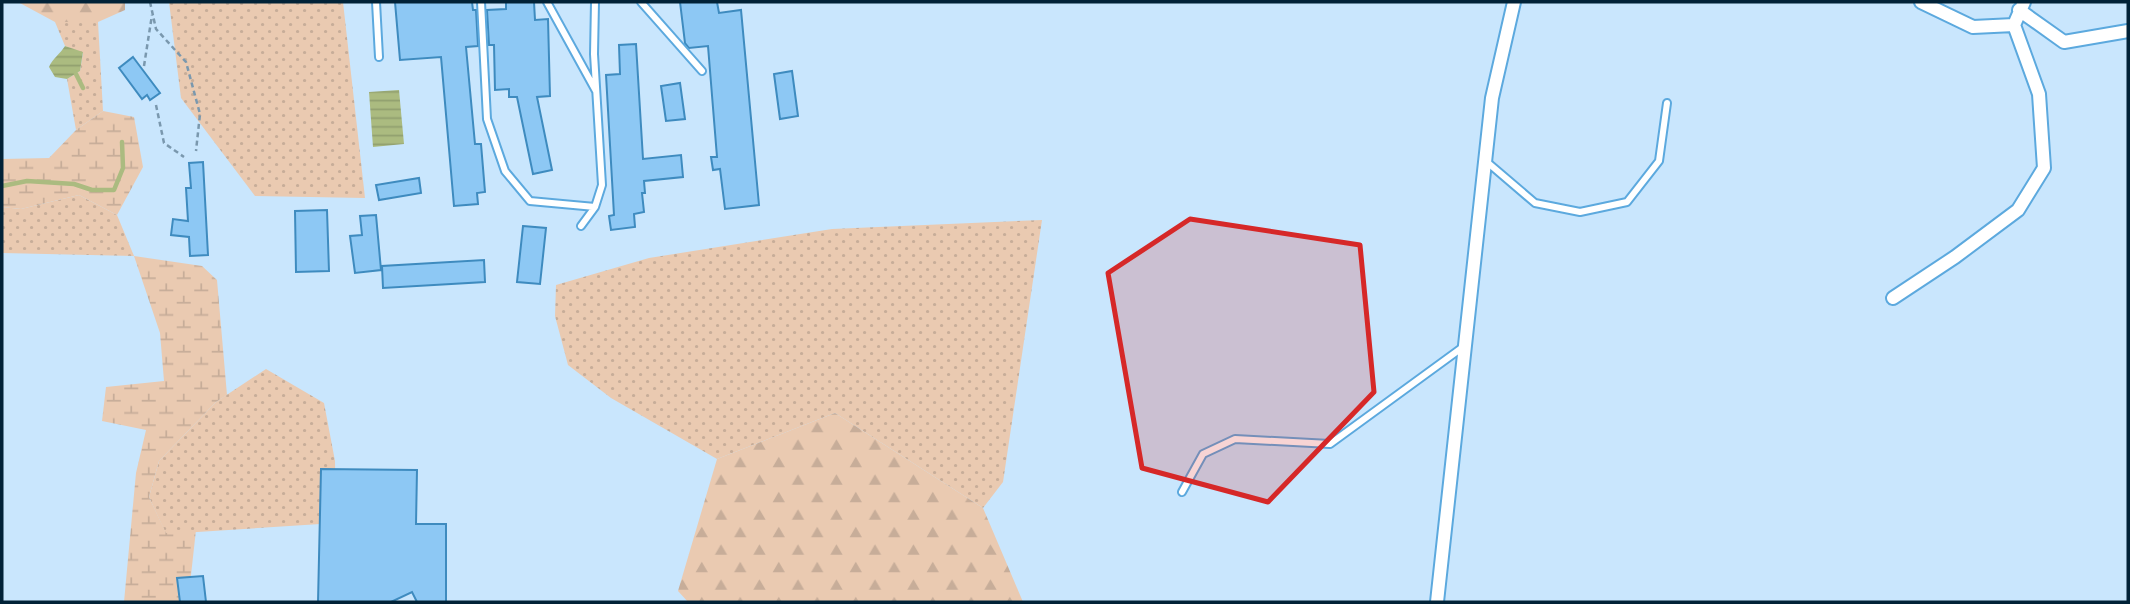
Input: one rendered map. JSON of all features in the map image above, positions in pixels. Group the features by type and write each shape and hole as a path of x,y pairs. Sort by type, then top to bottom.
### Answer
{"street":[{"path":"1437,602 1492,98 1514,2"},
{"path":"1921,2 1973,27 2014,25"},
{"path":"1893,298 1955,257 2018,210 2044,168 2039,94 2014,25 2022,6 2064,42 2128,32"}],"lane":[{"path":"376,2 379,57"},
{"path":"481,2 487,119 505,171 530,201 596,207"},
{"path":"547,2 597,93"},
{"path":"581,226 596,207 602,185 594,54 595,2"},
{"path":"641,2 702,71"},
{"path":"1485,161 1535,203 1580,212 1627,202 1659,161 1667,103"},
{"path":"1182,492 1203,454 1235,439 1330,443 1464,346"}],"path":[{"path":"150,2 156,29 186,62 200,114 196,151"},
{"path":"144,66 152,12"},
{"path":"156,105 164,142 184,157"}],"highlighted area":[{"path":"1190,219 1360,245 1374,392 1268,502 1142,468 1108,273"}],"green space":[{"path":"18,2 125,2 125,10 98,22 55,22"},
{"path":"169,2 343,2 365,198 255,196 181,98"},
{"path":"55,22 98,22 103,111 76,130 67,79 80,71 83,53 65,46"},
{"path":"103,111 134,117 143,167 117,215 79,195 21,209 2,207 2,159 49,158 76,130"},
{"path":"79,195 117,215 134,256 2,253 2,207 21,209"},
{"path":"1042,220 1003,482 983,508 835,413 717,459 611,398 568,365 555,316 556,285 649,258 832,229"},
{"path":"134,256 202,266 217,280 227,395 216,402 159,461 149,497 166,533 196,530 188,602 124,602 136,473 146,430 102,421 106,387 164,381 160,333"},
{"path":"266,369 324,403 335,461 336,523 166,534 149,497 159,461 216,402"},
{"path":"835,413 983,508 1023,602 688,602 678,591 717,459"}],"shaded area":[{"path":"65,46 83,52 80,71 67,79 55,77 49,67"},
{"path":"399,90 404,144 373,147 369,92"}],"building":[{"path":"395,2 472,2 473,10 476,10 478,46 466,47 475,144 481,144 485,192 477,193 478,204 454,206 441,57 400,60"},
{"path":"506,2 534,2 535,20 548,19 550,96 537,97 552,170 533,174 517,97 509,97 509,89 495,90 494,45 489,45 487,10 506,9"},
{"path":"680,2 717,2 719,13 741,10 759,205 725,209 720,169 713,170 711,157 717,157 708,46 689,48 685,43"},
{"path":"636,44 643,159 681,155 683,177 644,181 644,212 634,214 635,227 611,230 609,216 614,215 606,75 620,74 619,45"},
{"path":"133,57 160,93 150,100 147,95 142,99 119,68"},
{"path":"792,71 798,116 780,119 774,74"},
{"path":"680,83 685,119 666,121 661,86"},
{"path":"203,162 208,255 190,256 189,237 171,235 173,219 188,221 186,188 191,188 189,163"},
{"path":"419,178 421,193 379,200 376,185"},
{"path":"327,210 329,271 296,272 295,211"},
{"path":"376,215 381,270 355,273 350,236 362,235 360,216"},
{"path":"523,226 546,228 540,284 517,282"},
{"path":"484,260 485,282 383,288 382,266"},
{"path":"321,469 417,470 416,524 446,524 446,602 417,602 412,592 391,602 318,602"},
{"path":"203,576 206,602 180,602 177,578"}],"waterway":[{"path":"76,74 83,88"},
{"path":"2,186 27,181 74,184 92,190 114,190 123,168 122,142"}]}
